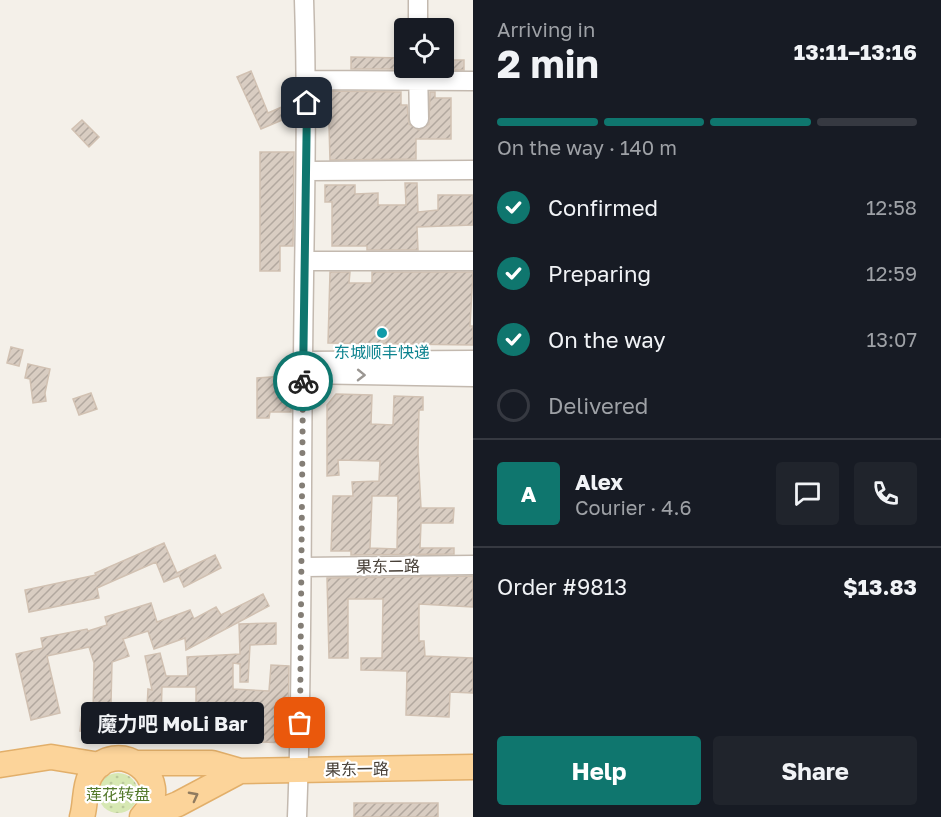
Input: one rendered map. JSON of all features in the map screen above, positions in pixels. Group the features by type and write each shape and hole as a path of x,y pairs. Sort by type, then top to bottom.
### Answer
{"main road":[{"path":"0,765 51,757 100,765"},
{"path":"88,811 89,778 100,765 115,759 136,763 212,763 240,771"},
{"path":"136,763 151,778 153,789 153,800 144,817"},
{"name":"果东一路","path":"240,771 473,767"},
{"path":"144,817 178,804 240,771"}],"street":[{"path":"297,817 303,567 303,368 307,171 304,0"},
{"path":"418,0 418,18"},
{"path":"307,80 394,75"},
{"path":"418,78 419,119"},
{"path":"449,78 473,81"},
{"path":"307,171 473,170"},
{"path":"305,261 473,261"},
{"path":"303,368 473,360"},
{"path":"303,368 473,377"},
{"name":"果东二路","path":"303,567 473,565"}],"green space":[{"name":"莲花转盘","path":"118,773 126,774 132,779 137,785 137,801 132,807 126,812 118,813 110,812 104,807 99,801 98,793 99,785 104,779 110,774"}],"building":[{"path":"351,57 394,58 394,69 351,69"},
{"path":"454,60 464,60 464,70 454,70"},
{"path":"251,71 268,113 284,106 289,117 261,129 237,77"},
{"path":"328,91 401,92 401,105 407,105 409,124 419,130 429,124 430,92 435,92 435,98 451,98 451,139 416,139 416,159 330,160"},
{"path":"82,120 99,137 89,147 72,129"},
{"path":"260,152 294,152 293,246 280,246 280,271 260,271"},
{"path":"405,183 417,183 418,212 438,210 438,195 473,195 473,225 417,227 418,250 367,250 367,246 332,246 332,202 325,202 325,185 355,185 355,194 378,193 378,205 406,205"},
{"path":"330,272 350,272 349,283 372,283 372,272 473,272 470,326 473,326 473,345 328,343"},
{"path":"11,347 23,350 19,366 7,363"},
{"path":"28,364 50,369 45,393 46,401 33,403 30,379 25,378"},
{"path":"285,373 292,373 291,412 270,412 269,418 257,418 257,378 285,376"},
{"path":"91,393 97,409 79,415 73,399"},
{"path":"336,394 372,395 371,424 393,425 394,396 423,397 423,410 419,410 418,452 421,508 454,508 453,523 421,523 420,548 454,548 454,554 351,555 351,551 331,551 333,496 353,496 352,482 379,481 380,461 338,460 339,475 327,476 327,405","holes":["372,496 398,496 397,549 370,548"]},
{"path":"164,543 177,573 215,555 221,568 184,587 179,576 164,582 156,562 97,588 99,598 29,612 25,590 96,575 95,573"},
{"path":"473,576 473,607 419,604 419,641 424,641 425,656 473,658 473,693 450,692 449,717 406,715 407,671 361,670 361,658 382,658 383,599 348,599 348,658 329,658 327,578"},
{"path":"263,594 269,606 186,650 185,638 154,649 148,631 123,639 129,656 112,662 111,704 147,708 148,689 152,690 145,656 160,653 166,676 188,676 187,657 240,654 239,624 276,623 276,644 250,645 248,682 240,682 240,664 233,663 233,689 269,691 271,665 289,666 288,743 152,738 80,731 82,713 93,714 94,663 89,647 47,656 60,713 31,720 16,654 43,648 41,638 87,629 88,631 107,625 105,617 151,603 157,622 190,610 194,619 216,607 221,615","holes":["162,687 196,687 196,720 161,718"]},
{"path":"354,803 438,803 438,817 354,817"}],"way so far":[{"path":"300,723 303,381"}],"place":[{"name":"东城顺丰快递","path":"382,333"},
{"name":"魔力吧 MoLi Bar","path":"300,723"}],"route":[{"path":"303,381 307,103"}]}
